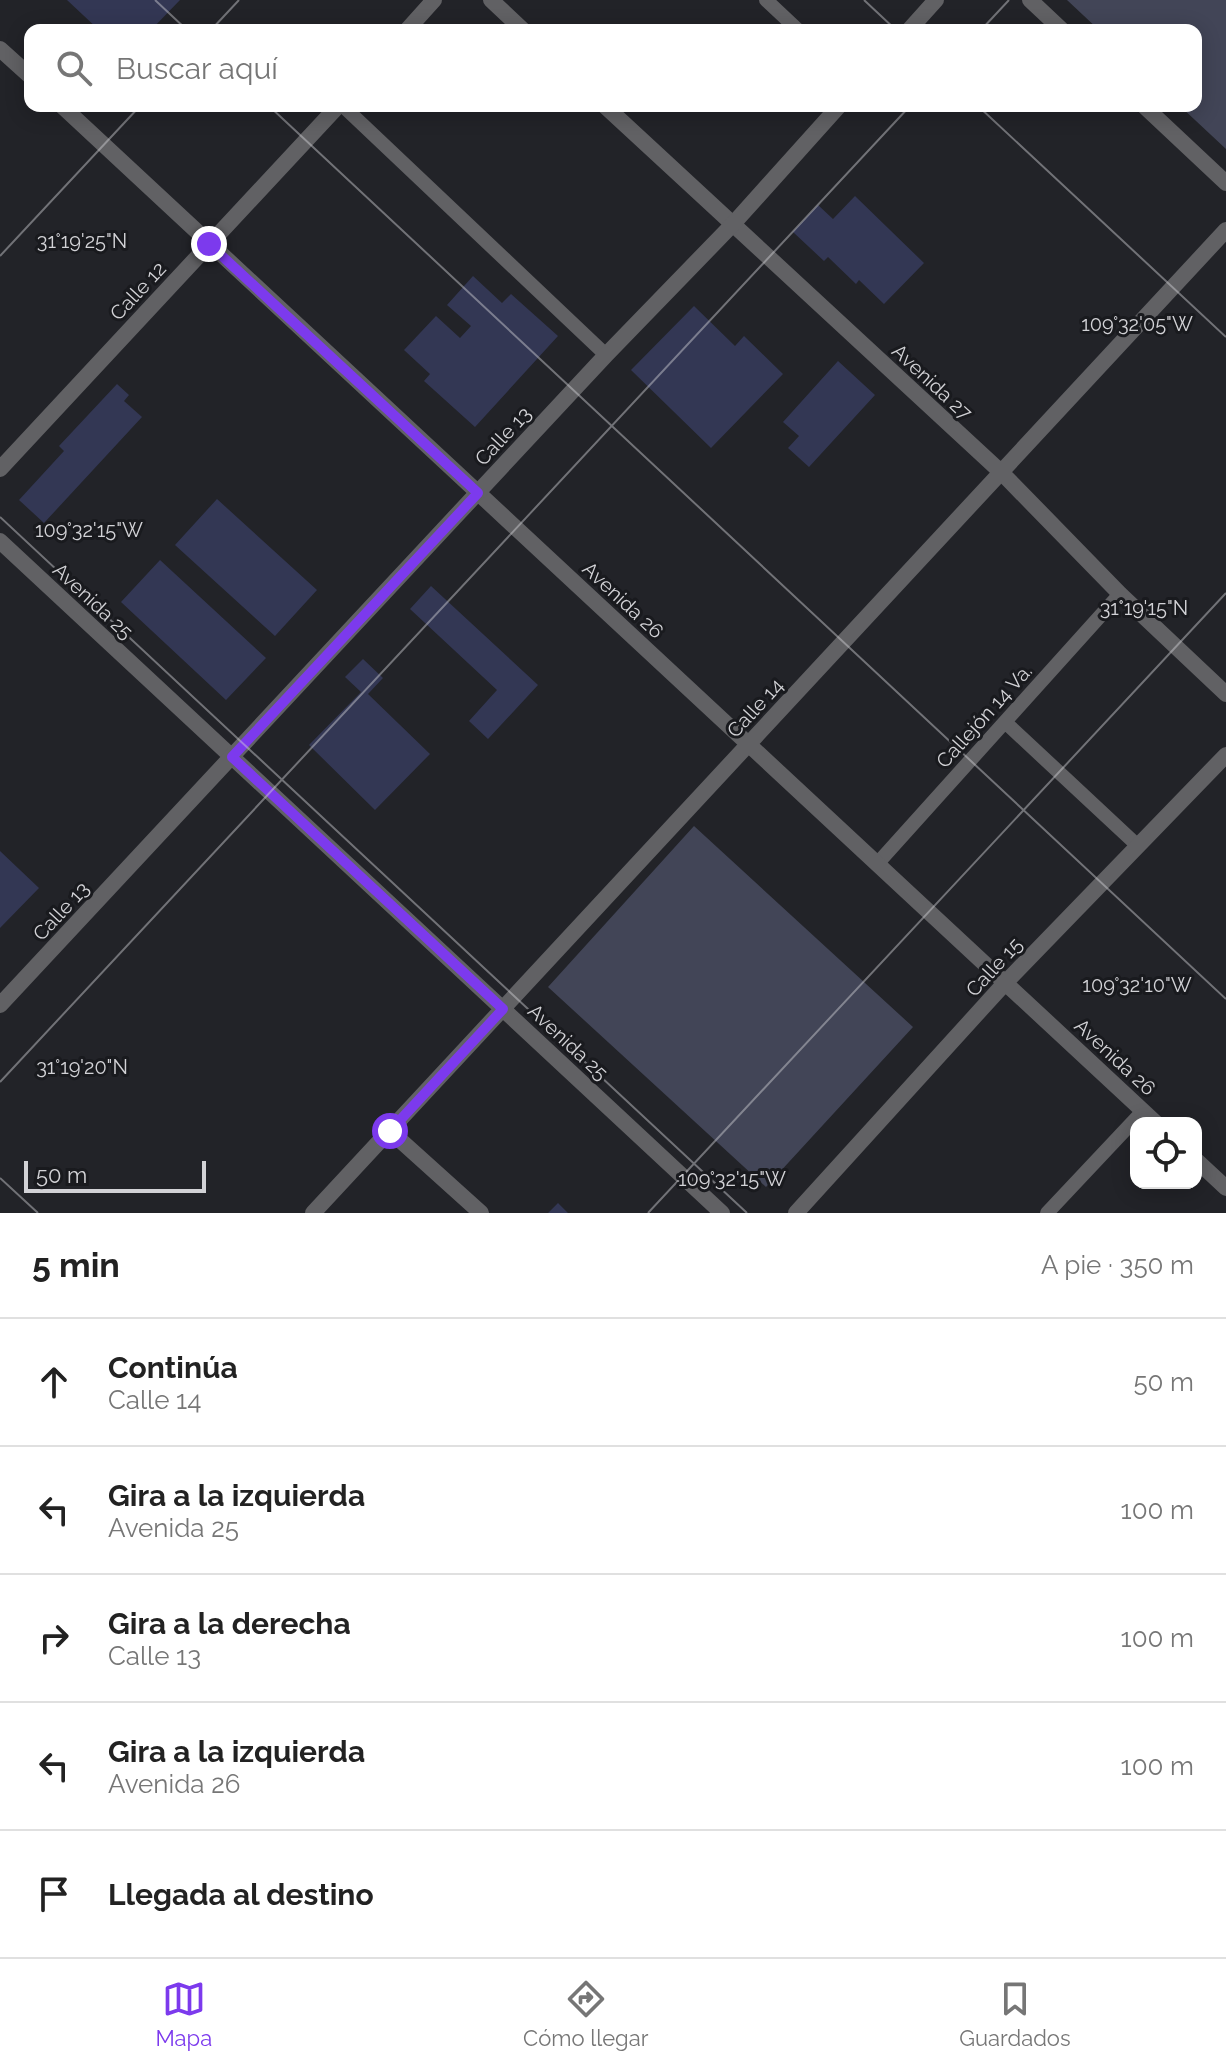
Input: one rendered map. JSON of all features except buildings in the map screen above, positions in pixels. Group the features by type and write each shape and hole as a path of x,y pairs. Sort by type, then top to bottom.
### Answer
{"street":[{"path":"412,24 434,0"},
{"path":"491,0 517,24"},
{"path":"914,24 936,0"},
{"path":"1030,0 1056,24"},
{"path":"0,49 24,71"},
{"name":"Avenida 26","path":"68,112 1150,1117"},
{"name":"Calle 12","path":"0,469 334,112"},
{"name":"Avenida 27","path":"612,112 1001,472 1120,594 1226,694"},
{"name":"Calle 13","path":"0,1005 606,355 733,224 834,112"},
{"path":"1150,112 1226,183"},
{"name":"Calle 14","path":"313,1213 1226,230"},
{"name":"Avenida 25","path":"0,541 722,1213"},
{"name":"Calle 15","path":"796,1213 1005,983 1226,755"},
{"path":"390,1131 481,1213"},
{"path":"1202,1166 1226,1188"}],"lane":[{"path":"766,0 792,24"},
{"path":"346,112 606,355"},
{"name":"Callejón 14 Va.","path":"877,864 1120,594"},
{"path":"1005,722 1138,846"},
{"path":"1047,1213 1143,1111"}],"shaded area":[{"path":"1067,0 1226,0 1226,149 1186,112 1202,112 1202,24 1093,24"},
{"path":"694,826 913,1027 766,1187 548,987"}],"route":[{"path":"209,244 478,493 232,757 503,1009 390,1131"}]}
